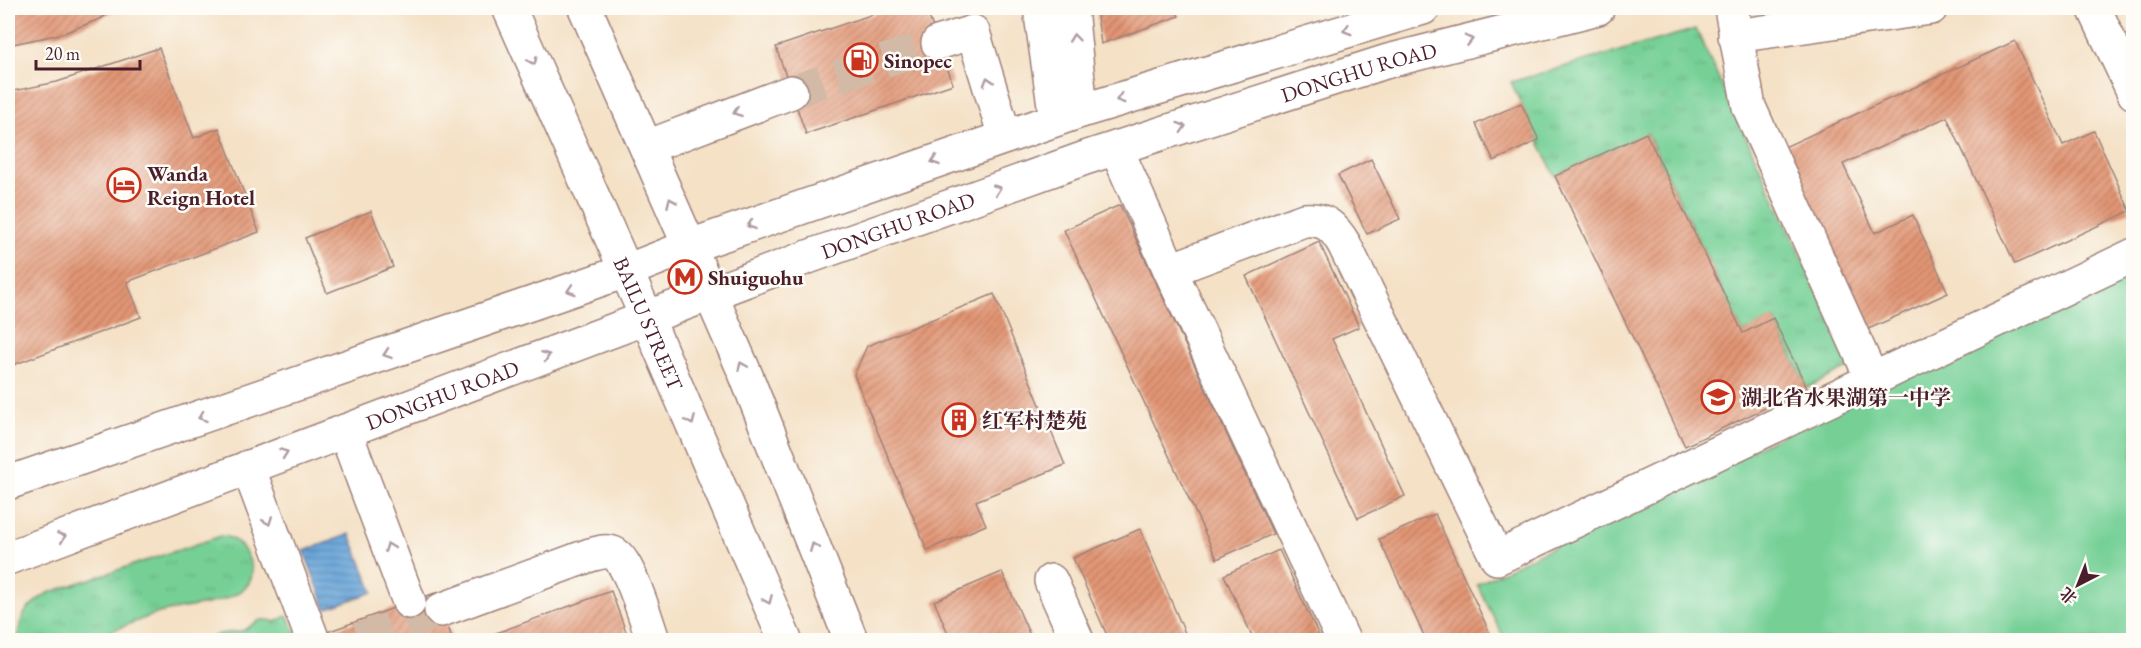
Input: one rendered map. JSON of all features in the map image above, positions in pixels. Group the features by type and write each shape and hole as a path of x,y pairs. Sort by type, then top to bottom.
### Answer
{"main road":[{"name":"BAILU STREET","path":"509,8 647,318 785,640"},
{"path":"585,8 745,373 851,640"},
{"path":"1040,8 1069,115"},
{"path":"1069,115 1071,8"},
{"name":"DONGHU ROAD","path":"8,483 626,271 690,246 1069,115 1423,8"},
{"name":"DONGHU ROAD","path":"8,558 820,253 1116,148 1388,61 1598,8"},
{"path":"1872,379 1749,106 1733,22 1931,8"},
{"path":"2094,8 2133,93"},
{"path":"938,43 973,32 1005,137"},
{"path":"647,147 791,92"},
{"path":"1116,148 1170,270 1343,640"},
{"path":"1170,270 1304,220 1316,219 1331,225 1344,244 1497,558 2133,255"},
{"path":"345,431 409,602"},
{"path":"248,466 312,638"},
{"path":"441,610 590,555 611,552 622,560 626,567 653,640"},
{"path":"1051,581 1077,640"}],"green space":[{"path":"1696,29 1852,366 1807,388 1774,318 1743,333 1647,133 1555,176 1511,82"},
{"path":"2133,264 2133,640 1505,640 1477,584"},
{"path":"221,536 237,542 248,557 252,573 248,585 237,594 222,600 159,613 89,640 62,642 18,640 20,624 25,612 48,593"},
{"path":"287,615 300,640 209,640 220,634 244,630 259,621 276,622"}],"water":[{"path":"350,534 373,592 326,609 304,551"}],"building":[{"path":"8,8 118,8 100,19 61,34 8,45"},
{"path":"660,8 677,8 678,9 661,12"},
{"path":"891,8 926,8 953,84 806,134 776,47"},
{"path":"1096,8 1175,8 1179,16 1101,44"},
{"path":"2015,41 2063,145 2094,131 2130,211 2015,264 1947,117 1843,164 1875,233 1913,215 1948,293 1864,331 1780,149"},
{"name":"Wanda Reign Hotel","path":"159,48 194,138 219,128 259,232 127,282 141,317 8,367 8,92 57,82"},
{"path":"1521,103 1539,140 1494,161 1476,124"},
{"path":"1646,133 1743,333 1773,318 1807,388 1685,446 1555,176"},
{"path":"1371,159 1400,219 1367,234 1338,175"},
{"path":"1120,205 1273,534 1217,559 1064,230"},
{"path":"371,211 393,267 327,293 305,238"},
{"path":"1319,242 1359,327 1332,339 1405,496 1358,518 1246,276"},
{"name":"红军村楚苑","path":"994,294 1065,465 976,501 986,525 927,550 854,375 867,346"},
{"path":"1435,514 1493,640 1426,640 1379,539"},
{"path":"1140,529 1188,640 1109,640 1073,558"},
{"path":"1279,550 1321,640 1254,640 1224,575"},
{"path":"1002,572 1032,640 951,640 934,601"},
{"path":"611,591 629,640 477,640"},
{"path":"435,593 453,640 305,640"}],"tunnel":[{"path":"791,92 938,43"},
{"path":"359,640 441,610"}],"place":[{"name":"Sinopec","path":"861,60"},
{"name":"Wanda Reign Hotel","path":"124,185"},
{"name":"Shuiguohu","path":"685,277"},
{"name":"湖北省水果湖第一中学","path":"1718,397"},
{"name":"红军村楚苑","path":"959,420"}]}
